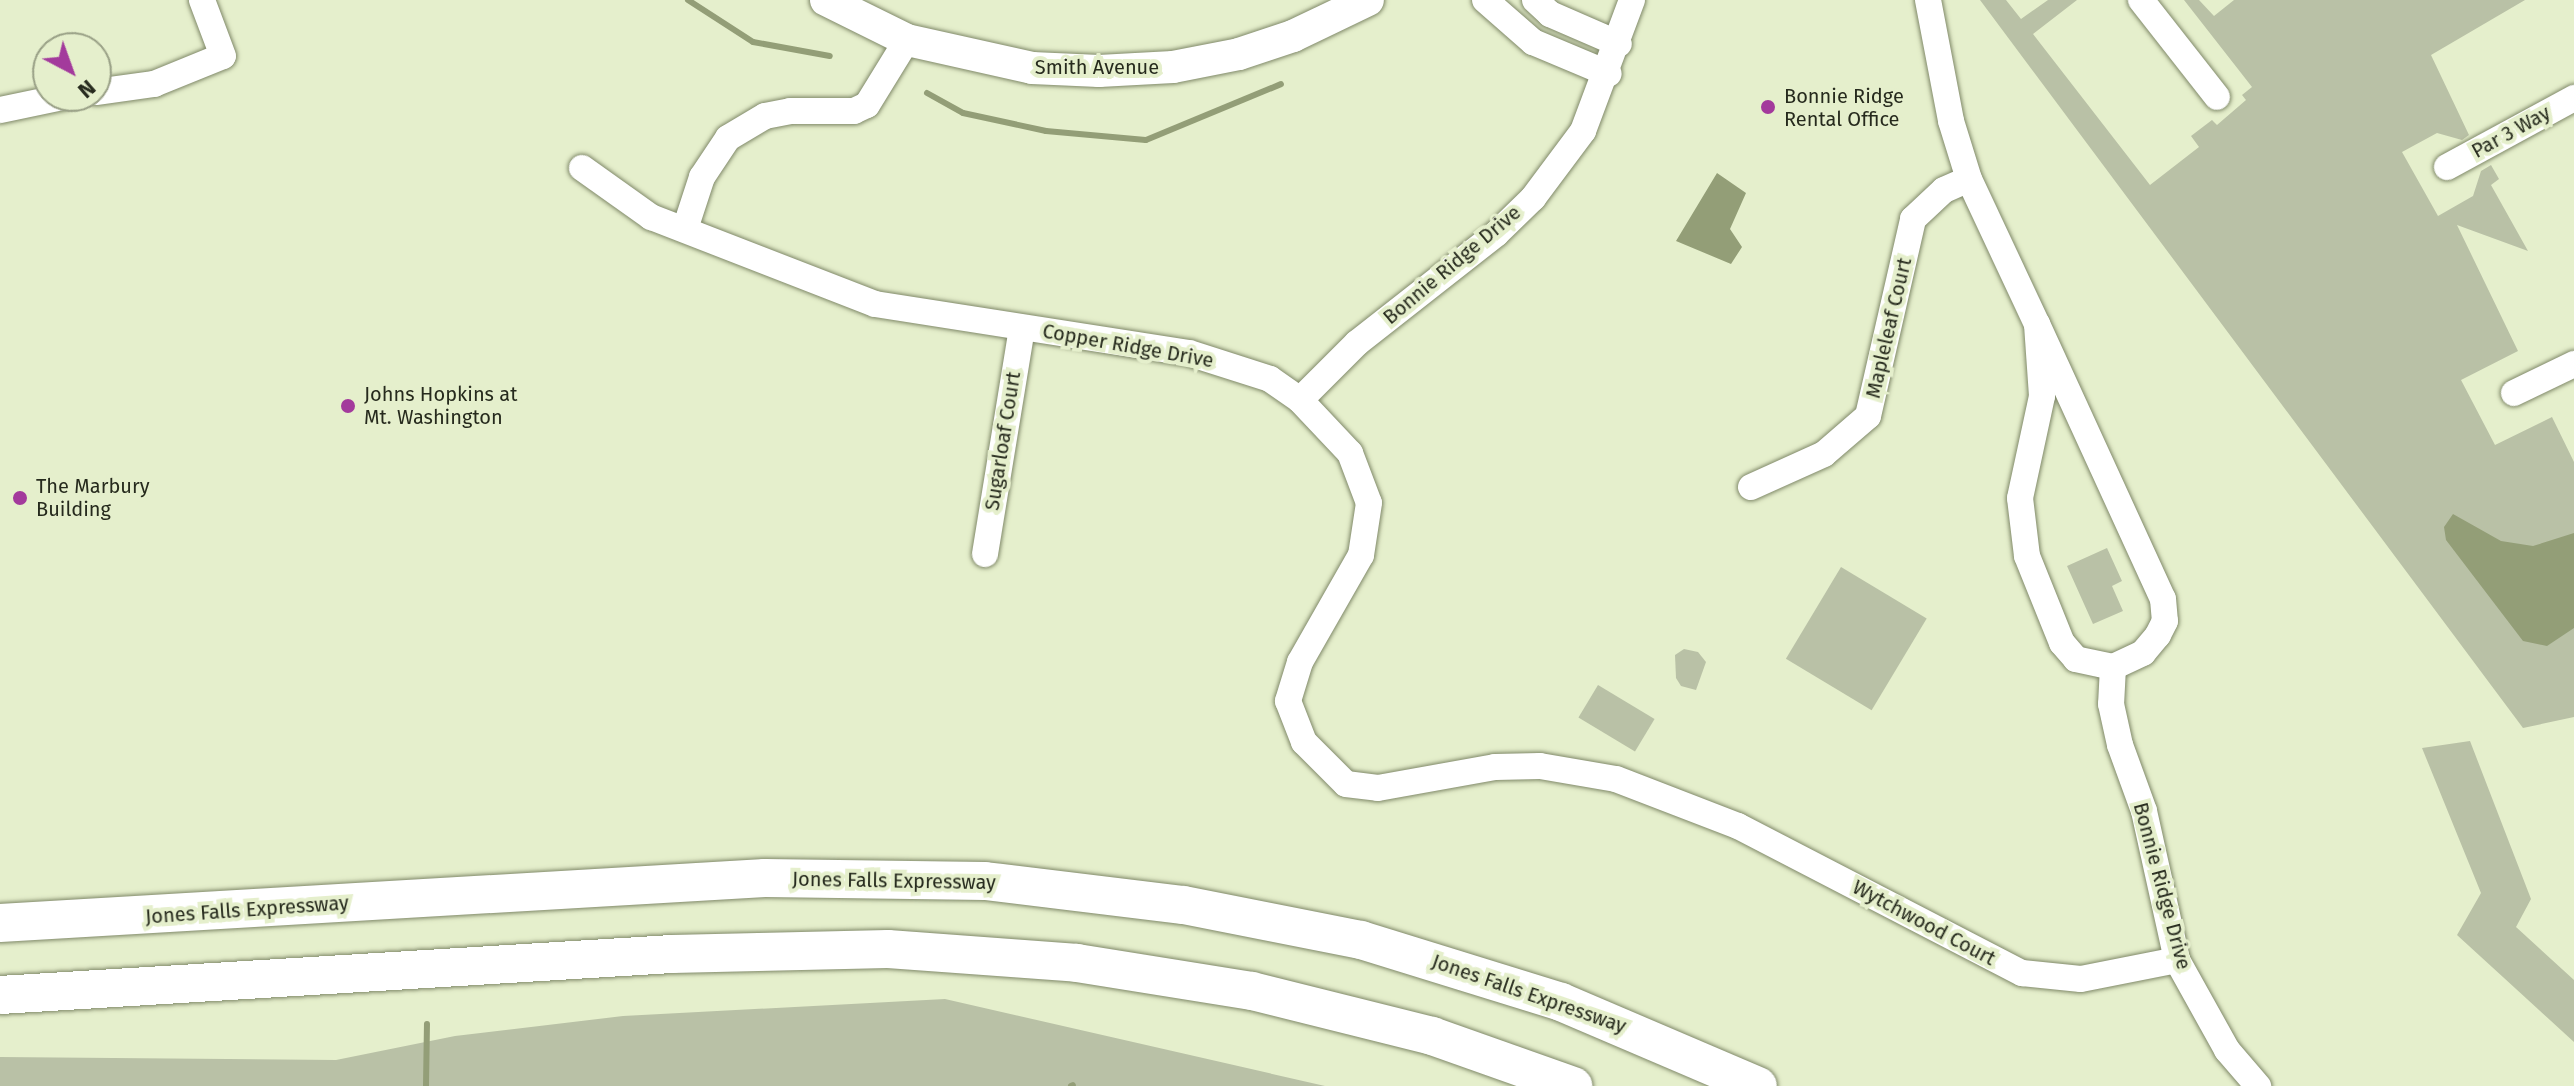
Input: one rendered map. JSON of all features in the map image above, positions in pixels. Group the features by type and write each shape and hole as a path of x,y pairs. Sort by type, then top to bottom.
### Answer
{"highway":[{"name":"Jones Falls Expressway","path":"0,923 765,878 985,881 1184,905 1361,940 1561,1002 1758,1086"},
{"path":"0,995 672,954 888,949 1077,963 1252,991 1432,1036 1573,1086"}],"main road":[{"name":"Smith Avenue","path":"826,0 907,40 1032,68 1173,67 1293,36 1368,0"}],"street":[{"path":"112,90 154,84 223,56 202,0"},
{"path":"1485,0 1533,42 1609,74"},
{"path":"1535,0 1550,14 1619,44"},
{"name":"Bonnie Ridge Drive","path":"1300,400 1357,343 1496,234 1533,198 1583,131 1609,74 1632,0"},
{"path":"1928,0 1951,121 1969,179 2037,324 2163,599 2165,621 2158,635 2143,653 2113,667 2076,659 2062,643 2027,556 2020,498 2042,396 2037,324"},
{"path":"2141,0 2217,97"},
{"path":"685,229 702,177 728,138 765,116 854,111 867,105 907,40"},
{"name":"Par 3 Way","path":"2447,167 2574,98"},
{"path":"0,110 32,103"},
{"name":"Copper Ridge Drive","path":"582,168 619,199 685,229 875,304 1225,362 1270,379 1300,400 1350,453 1369,503 1361,555 1300,662 1288,701 1295,725 1316,759 1346,784 1378,788 1495,767 1540,766 1616,779 1686,803"},
{"name":"Mapleleaf Court","path":"1751,487 1824,454 1868,416 1913,219 1944,190 1969,179"},
{"name":"Sugarloaf Court","path":"985,554 1022,328"},
{"path":"2514,393 2574,364"},
{"name":"Bonnie Ridge Drive","path":"2113,667 2114,718 2144,811 2177,960 2227,1050 2258,1086"},
{"name":"Wytchwood Court","path":"1686,803 2022,973 2081,979 2177,960"}],"shaded area":[{"path":"1980,0 2006,0 2021,19 2048,0 2077,0 2033,34 2150,185 2199,147 2191,136 2212,120 2217,125 2246,100 2242,95 2252,87 2184,0 2199,0 2214,16 2234,0 2525,0 2431,55 2469,135 2462,140 2437,133 2402,152 2438,216 2473,196 2481,171 2491,165 2499,179 2491,185 2528,251 2457,225 2518,351 2461,380 2495,445 2552,417 2574,462 2574,717 2523,728"},
{"path":"1717,173 1746,193 1730,229 1742,247 1731,264 1676,241"},
{"path":"2453,514 2501,541 2533,546 2574,533 2574,628 2547,646 2523,641 2446,540 2444,527"},
{"path":"2107,548 2122,581 2112,586 2123,611 2093,624 2067,566"},
{"path":"1841,567 1927,619 1872,710 1786,659"},
{"path":"1684,649 1698,652 1706,662 1696,690 1681,686 1676,678 1675,655"},
{"path":"1598,685 1655,719 1635,752 1578,718"},
{"path":"2470,741 2531,899 2516,927 2574,980 2574,1042 2457,935 2481,893 2422,748"},
{"path":"945,999 1325,1086 0,1086 0,1057 336,1060 455,1036 623,1016"}],"waterway":[{"path":"688,0 753,42 830,56"},
{"path":"927,93 963,113 1046,131 1146,140 1281,84"},
{"path":"426,1086 427,1024"}],"place":[{"name":"Bonnie Ridge Rental Office","path":"1768,107"},
{"name":"Johns Hopkins at Mt. Washington","path":"348,406"},
{"name":"The Marbury Building","path":"20,498"}]}
